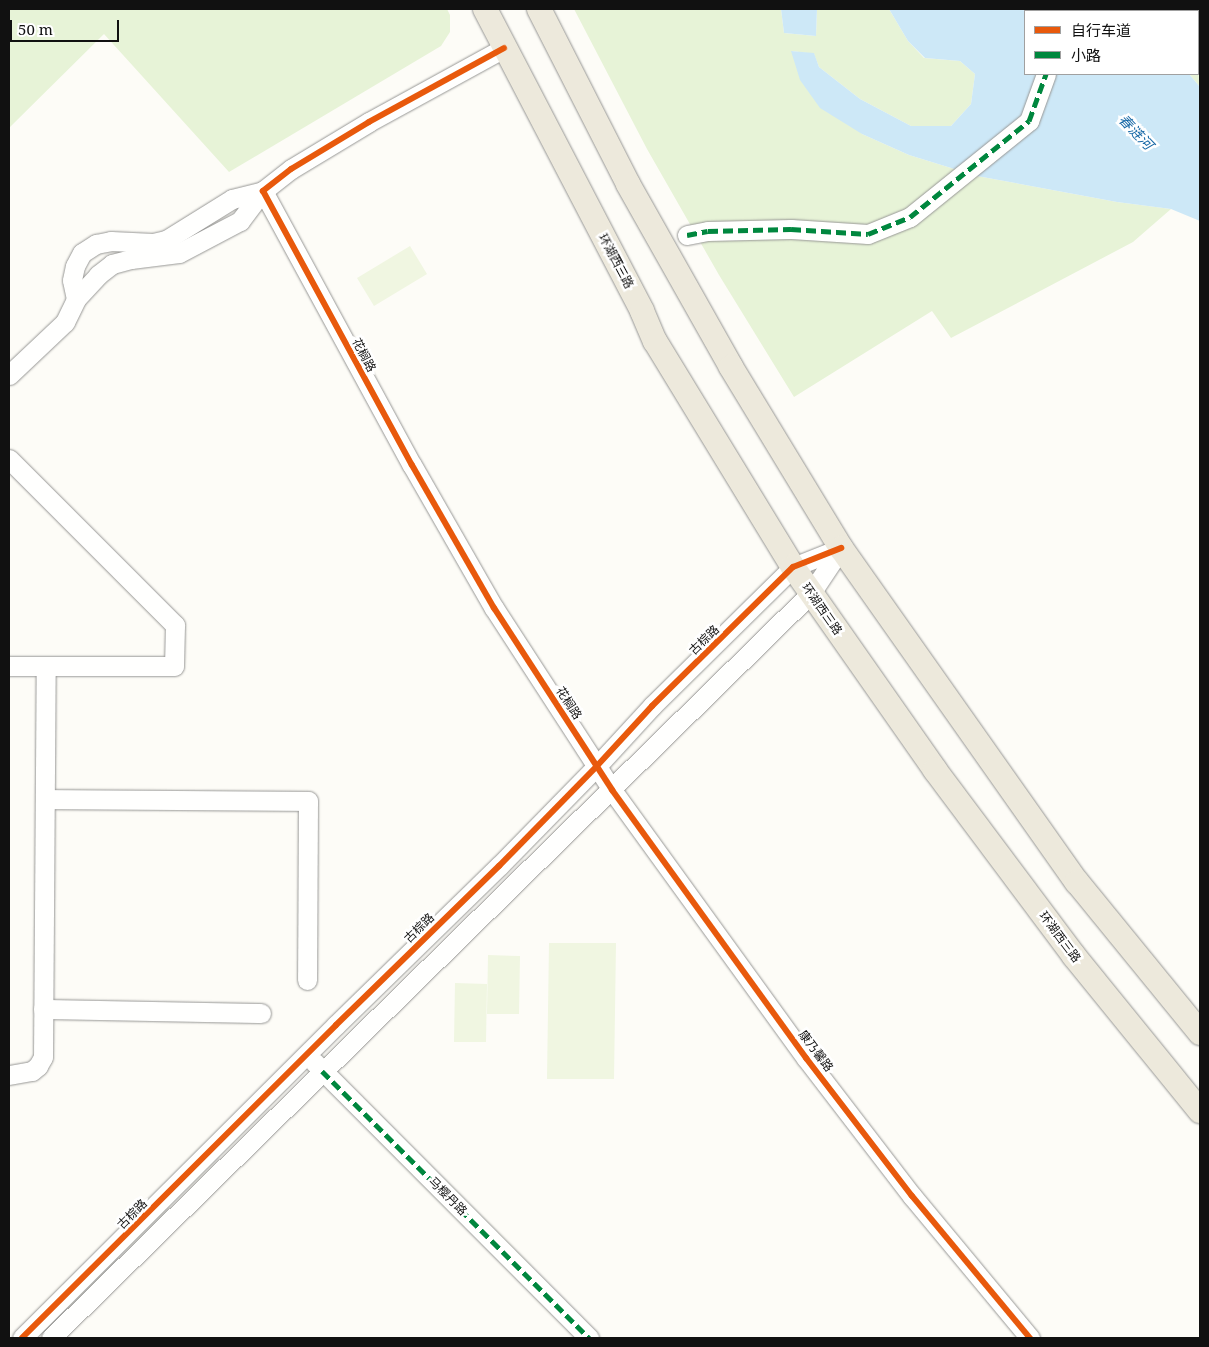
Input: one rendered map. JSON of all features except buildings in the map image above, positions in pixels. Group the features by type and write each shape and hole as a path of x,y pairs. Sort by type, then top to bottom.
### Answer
{"main road":[{"name":"环湖西三路","path":"485,9 642,311 655,340 793,567 935,770 1068,948 1200,1111"},
{"path":"539,9 628,184 731,367 841,548 1077,882 1200,1032"}],"street":[{"path":"9,375 65,322 76,299 98,275 112,264 131,259 179,253 240,221 263,191 291,169 369,122 504,48"},
{"path":"687,235 708,231 791,230 868,234 910,217 922,210 1029,121 1046,75"},
{"path":"76,299 72,280 74,266 82,253 96,244 111,241 153,243 166,240 232,199 263,191"},
{"name":"花榈路","path":"263,191 412,466 494,608 596,767"},
{"path":"9,459 175,625 174,666 9,666"},
{"path":"51,1338 811,593 841,548"},
{"name":"古棕路","path":"22,1338 499,866 596,767 652,706 793,567 841,548"},
{"path":"9,1075 32,1071 38,1066 42,1057 46,666"},
{"name":"康乃馨路","path":"596,767 806,1058 912,1196 1030,1338"},
{"path":"46,800 308,801 307,980"},
{"path":"43,1009 261,1013"},
{"name":"马樱丹路","path":"307,1054 589,1338"}],"green space":[{"path":"9,9 447,9 450,15 450,32 441,46 229,172 104,34 9,128"},
{"path":"574,9 781,9 784,33 816,36 817,9 889,9 908,41 924,58 960,61 975,74 971,104 951,126 911,126 860,99 819,67 814,54 792,51 862,134 909,155 977,176 1117,202 1171,209 1133,242 951,338 932,311 794,397 719,275 647,149"},
{"path":"1200,9 1200,87 1190,75 1199,75 1199,10 1135,10"},
{"path":"410,246 427,274 374,306 357,278"},
{"path":"549,943 616,943 614,1079 547,1079"},
{"path":"488,955 520,956 519,1014 487,1014"},
{"path":"455,983 487,984 486,1042 454,1042"}],"water":[{"path":"781,9 817,9 816,36 784,33"},
{"name":"春涟河","path":"889,9 1134,9 1024,10 1024,75 1190,75 1200,87 1200,221 1171,209 1117,202 977,176 909,155 862,134 820,108 800,80 791,51 814,53 819,67 860,99 911,126 951,126 971,104 975,74 960,61 925,58 908,41"}],"marked path":[{"path":"687,235 708,231 791,229 868,234 910,217 1029,121 1046,75"},
{"path":"322,1071 589,1338"}],"cycle path":[{"path":"504,48 369,122 291,169 263,191 412,465 494,608 612,790 806,1058 912,1196 1030,1338"},
{"path":"22,1338 336,1025 499,866 596,767 652,706 793,567 841,548"}]}
